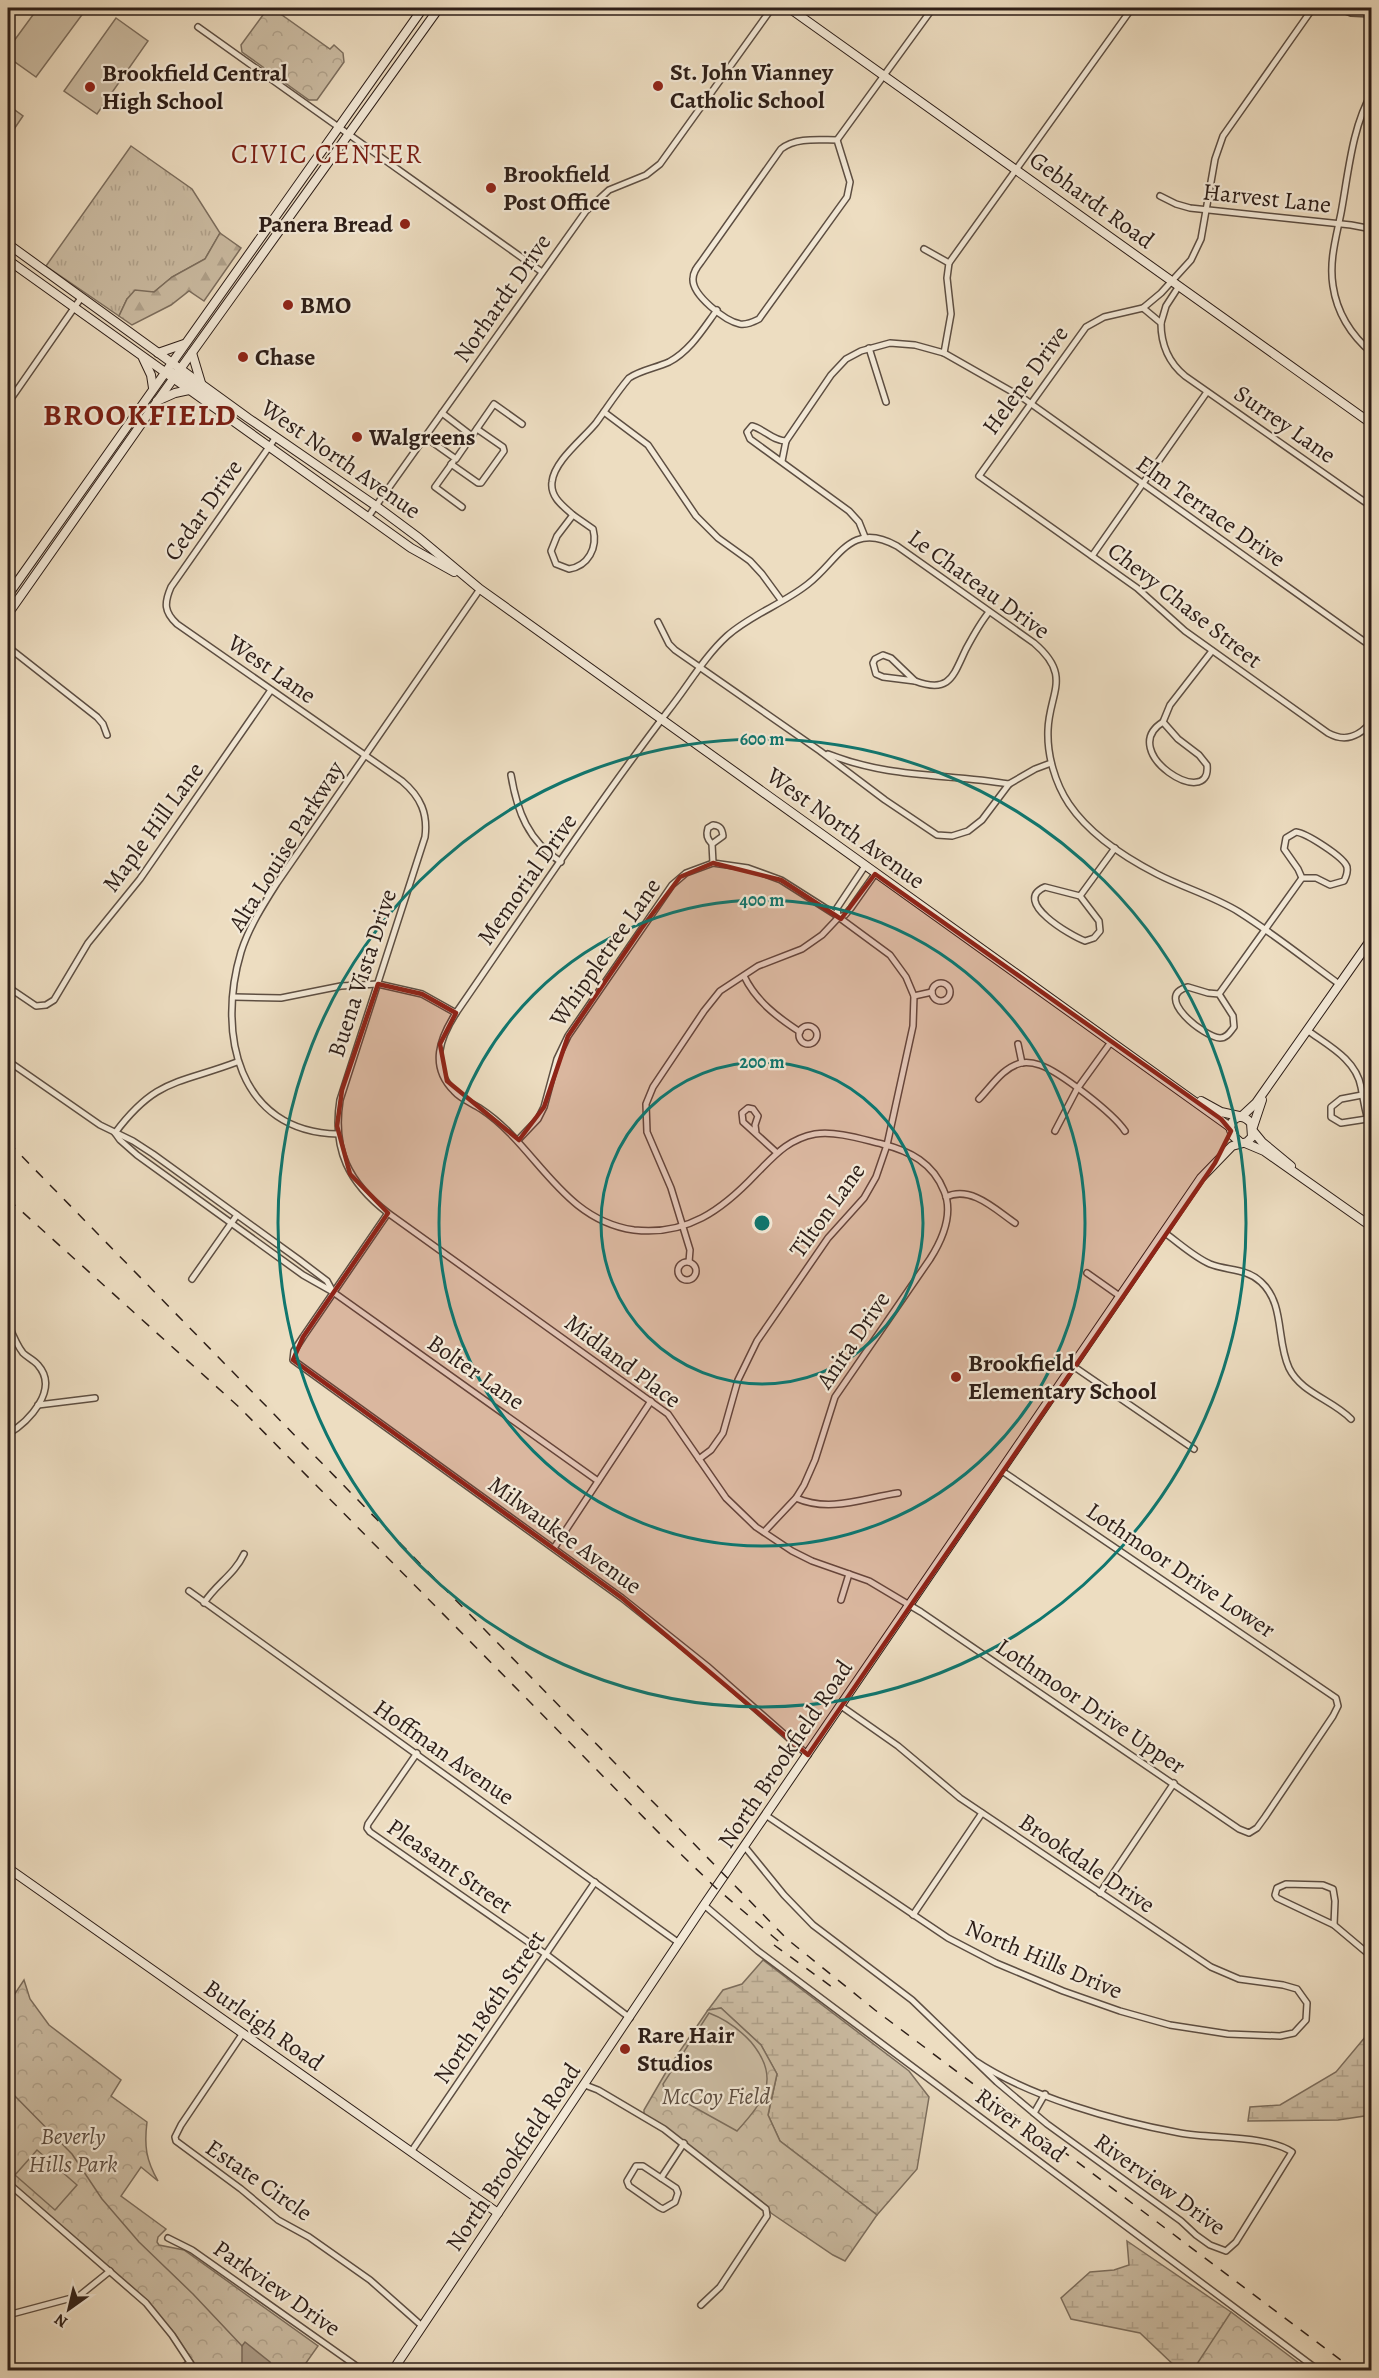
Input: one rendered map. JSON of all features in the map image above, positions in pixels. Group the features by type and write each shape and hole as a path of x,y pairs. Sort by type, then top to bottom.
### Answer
{"main road":[{"path":"8,595 423,8"},
{"path":"8,614 157,401 439,8"},
{"name":"Gebhardt Road","path":"789,8 1371,424"},
{"name":"West North Avenue","path":"8,244 171,362 189,390 268,448 411,548 473,583"},
{"name":"West North Avenue","path":"8,260 164,373 177,374 202,384 376,506 419,538 480,589 1186,1097 1221,1119 1230,1129"},
{"path":"158,353 186,343"},
{"path":"192,353 202,384"},
{"path":"142,358 151,375 153,388"},
{"path":"177,374 217,403 248,418"},
{"path":"157,401 189,390"},
{"path":"1371,938 1250,1110 1234,1118 1230,1129 1235,1139 1264,1151 1371,1227"},
{"name":"West North Avenue","path":"1167,1082 1221,1112 1240,1116"},
{"path":"1243,1143 1252,1137 1266,1087"},
{"path":"1240,1116 1250,1120 1261,1141 1312,1186"},
{"name":"North Brookfield Road","path":"1215,1163 1227,1143 1230,1129"},
{"name":"North Brookfield Road","path":"393,2370 704,1905 1201,1178 1232,1146 1243,1143"},
{"name":"Burleigh Road","path":"8,1868 498,2213"}],"street":[{"name":"Norhardt Drive","path":"368,517 586,210 609,190 646,175 660,164 772,8"},
{"path":"837,140 933,8"},
{"path":"782,461 786,441 835,369 846,359 881,344 898,344 944,353 951,314 947,278 950,263 1132,8"},
{"path":"1179,286 1166,306 1161,322 1143,308 1161,293 1186,266 1198,247 1213,169 1223,136 1314,8"},
{"path":"1338,8 1351,13 1371,14"},
{"path":"198,27 542,272"},
{"path":"1371,93 1360,119 1332,258 1334,290 1347,325 1353,335 1371,353"},
{"path":"837,140 850,182 849,193 842,204 759,319 741,324 717,310 695,291 694,272 762,174 786,145 801,141 837,140"},
{"name":"Harvest Lane","path":"1160,196 1184,206 1371,229"},
{"path":"924,249 950,263"},
{"path":"8,403 81,298"},
{"name":"Helene Drive","path":"979,476 1086,327 1104,317 1143,308"},
{"path":"573,515 557,536 551,550 556,564 569,569 582,564 596,541 593,529 555,498 552,480 565,458 629,378 671,361 684,352 717,310"},
{"name":"Surrey Lane","path":"1161,322 1162,341 1169,359 1185,376 1371,507"},
{"path":"869,348 886,402"},
{"name":"Elm Terrace Drive","path":"944,353 1031,403 1371,647"},
{"path":"1092,556 1207,392"},
{"path":"462,507 435,487 477,429 479,422 494,404 522,424"},
{"path":"604,412 648,445 696,516 718,538 756,567 781,600"},
{"path":"442,413 472,435"},
{"path":"662,718 700,667 728,635 781,600 799,591 813,580 844,546 865,537 859,522 849,511 750,439 747,432 752,426 757,427 778,440 786,441"},
{"path":"451,464 481,483 504,450 477,429"},
{"name":"Cedar Drive","path":"165,606 171,587 276,437"},
{"path":"425,437 456,459"},
{"name":"Chevy Chase Street","path":"979,476 1137,588 1185,631 1333,736 1342,738 1355,736 1362,732 1371,721"},
{"name":"Le Chateau Drive","path":"865,537 883,539 897,546 1042,650 1052,664 1057,688 1048,728 1051,763 1063,794 1091,829 1115,848 1157,874 1216,899 1265,929 1339,984"},
{"name":"Alta Louise Parkway","path":"338,1134 298,1127 273,1113 253,1093 237,1062 232,1020 238,962 252,923 480,589"},
{"name":"West Lane","path":"165,606 169,616 177,624 365,755"},
{"path":"915,681 886,656 879,656 873,663 874,671 879,676 915,681 926,685 939,685 951,679 969,642 989,612"},
{"path":"658,622 669,644 922,826 944,837 960,835 975,826 1009,784 1051,763"},
{"path":"8,647 49,682 97,717 103,724 107,735"},
{"path":"1163,722 1178,739 1204,761 1206,775 1199,782 1195,784 1185,782 1154,757 1150,748 1150,738 1157,726 1163,722 1170,705 1212,651"},
{"name":"Maple Hill Lane","path":"8,987 32,1005 41,1007 54,1000 78,956 145,873 271,690"},
{"name":"Memorial Drive","path":"518,1140 494,1118 454,1092 441,1067 440,1044 456,1013 662,718"},
{"path":"820,752 860,766 898,774 1009,784"},
{"name":"Buena Vista Drive","path":"365,755 412,790 423,806 427,825 422,849 342,1090 338,1111 338,1134 343,1157 355,1182 388,1213"},
{"path":"511,775 516,800 526,827 542,847 561,862"},
{"path":"1296,832 1305,834 1318,842 1347,867 1344,881 1335,885 1316,878 1302,878 1284,849 1286,838 1296,832"},
{"path":"712,844 713,863 748,868 781,880 839,917"},
{"path":"1080,896 1115,848"},
{"name":"Whippletree Lane","path":"518,1140 538,1119 544,1107 557,1059 568,1036 666,892 680,877 713,863"},
{"path":"839,917 837,908 865,866"},
{"path":"689,1262 690,1250 668,1177 647,1132 646,1104 659,1077 712,1000 729,983 758,966 806,947 822,935 839,917 851,909 875,874"},
{"path":"1219,994 1302,878"},
{"path":"1045,886 1080,896 1099,921 1098,935 1085,941 1042,914 1034,901 1038,891 1045,886"},
{"name":"Tilton Lane","path":"699,1459 711,1449 723,1433 738,1380 757,1341 828,1238 868,1192 879,1170 887,1145 913,1026 914,996 906,977 890,956 839,917"},
{"path":"1364,949 1371,954"},
{"path":"744,976 756,996 771,1011 801,1032"},
{"path":"234,997 281,998 341,986 378,984 422,994 456,1013"},
{"path":"1188,987 1219,994 1233,1016 1234,1027 1227,1036 1219,1038 1178,1011 1175,1000 1178,993 1188,987"},
{"path":"914,996 932,992"},
{"path":"1306,1030 1350,1063 1358,1078 1371,1133"},
{"path":"1055,1131 1077,1089 1111,1042"},
{"path":"1018,1044 1022,1063"},
{"name":"Bolter Lane","path":"8,1061 100,1125 133,1141 327,1281 333,1292"},
{"path":"115,1133 139,1103 162,1087 237,1062"},
{"path":"979,1099 1007,1070 1022,1063 1040,1065 1077,1089 1113,1117 1125,1131"},
{"path":"1362,1095 1336,1101 1331,1107 1332,1117 1341,1123 1367,1119"},
{"path":"756,1133 758,1116 753,1109 744,1109 741,1118 756,1133 776,1152"},
{"name":"Bolter Lane","path":"115,1133 137,1155 598,1481"},
{"path":"518,1140 565,1196 583,1211 603,1222 646,1231 683,1226 701,1219 725,1205 776,1152 797,1140 825,1133 887,1145 912,1154 929,1167 946,1197 968,1195 982,1200 1015,1224"},
{"name":"Anita Drive","path":"764,1532 796,1498 816,1460 828,1413 835,1397 930,1259 943,1236 947,1215 946,1197"},
{"path":"333,1292 388,1213"},
{"name":"Midland Place","path":"388,1213 651,1401 672,1419 726,1498 741,1515 792,1551 869,1581 909,1605"},
{"path":"192,1279 237,1215"},
{"path":"1165,1233 1209,1264 1243,1271 1261,1282 1274,1303 1285,1358 1294,1376 1307,1388 1352,1419"},
{"path":"1087,1273 1121,1297"},
{"name":"Milwaukee Avenue","path":"333,1292 292,1356 297,1364 554,1548 669,1634 808,1755"},
{"path":"8,1323 24,1353 38,1365 45,1383 44,1393 38,1405 23,1423 8,1434"},
{"path":"1073,1366 1194,1449"},
{"path":"38,1405 95,1398"},
{"path":"554,1548 651,1401"},
{"name":"Lothmoor Drive Lower","path":"1002,1471 1325,1690 1337,1701 1338,1706 1333,1716 1265,1817 1253,1831"},
{"path":"796,1498 815,1504 837,1505 898,1493"},
{"path":"204,1603 216,1586 233,1572 244,1554"},
{"path":"841,1600 849,1575"},
{"name":"Hoffman Avenue","path":"189,1591 679,1943"},
{"name":"Lothmoor Drive Upper","path":"909,1605 1239,1828 1249,1833 1253,1831"},
{"name":"Brookdale Drive","path":"841,1706 898,1746 941,1783 982,1813 1221,1973 1248,1982 1283,1985 1297,1989 1305,1997 1308,2009 1303,2025"},
{"name":"Pleasant Street","path":"417,1754 367,1828 375,1837 547,1955 630,2018"},
{"path":"1100,1893 1174,1784"},
{"path":"913,1915 982,1813"},
{"name":"North Hills Drive","path":"766,1815 958,1944 996,1963 1063,1991 1142,2017 1190,2029 1255,2036 1294,2033 1303,2025"},
{"name":"Riverview Drive","path":"745,1847 784,1895 813,1925 912,2000 974,2060 997,2082 1034,2113 1181,2221 1210,2245 1226,2252 1236,2242 1292,2152 1269,2141 1211,2138 1122,2121 998,2075 974,2060"},
{"name":"North 186th Street","path":"411,2152 595,1882"},
{"path":"1334,1925 1334,1893 1330,1887 1291,1883 1277,1888 1275,1895 1280,1901 1334,1925 1371,1958"},
{"name":"River Road","path":"704,1905 767,1958 1318,2370"},
{"name":"Estate Circle","path":"243,2033 181,2125 175,2137 176,2141 241,2189 278,2220 309,2237 370,2280 422,2326"},
{"path":"585,2085 621,2103 684,2143 723,2176 763,2205 768,2212 720,2286 701,2305"},
{"path":"1034,2113 1045,2094"},
{"path":"661,2178 684,2143"},
{"path":"636,2166 643,2166 661,2178 676,2188 678,2193 675,2202 663,2209 634,2191 627,2181 636,2166"},
{"path":"8,2183 153,2311 195,2370"},
{"name":"Parkview Drive","path":"168,2238 192,2250 362,2370"},
{"path":"8,2315 73,2298 90,2289 110,2271"},
{"path":"178,2370 190,2363"}],"highlighted area":[{"path":"713,863 781,880 841,919 875,874 1221,1119 1231,1131 1215,1163 808,1755 622,1598 293,1360 303,1337 388,1213 350,1174 337,1126 342,1090 378,984 422,994 456,1013 440,1044 447,1081 519,1140 544,1107 568,1036 641,929 680,877"}],"green space":[{"path":"38,8 87,8 36,77 8,57 8,49"},
{"path":"268,8 272,8 330,49 334,45 343,53 344,62 317,100 309,100 242,52 241,45"},
{"path":"116,18 148,41 97,114 64,91"},
{"path":"8,105 23,116 8,138"},
{"path":"131,146 192,189 220,233 205,259 172,277 154,292 145,292 127,299 119,316 46,266"},
{"path":"220,233 241,248 204,301 189,291 171,305 132,325 119,316 127,299 135,290 154,292 172,277 205,259"},
{"path":"763,1960 909,2071 929,2097 917,2169 877,2215 780,2141 768,2115 777,2074 761,2045 721,2008 708,2010 723,1990 742,1984"},
{"name":"Beverly Hills Park","path":"24,1980 30,1999 49,2025 121,2080 111,2096 147,2122 147,2153 158,2181 141,2167 121,2196 166,2229 158,2237 159,2245 184,2250 318,2346 301,2370 198,2370 175,2334 146,2300 8,2180 8,2004"},
{"name":"McCoy Field","path":"721,2008 761,2045 777,2074 768,2115 780,2141 877,2215 845,2261 771,2213 763,2203 644,2115 644,2110 669,2067 708,2010"},
{"path":"709,2013 726,2021 746,2037 760,2055 765,2067 767,2078 762,2099 737,2131 665,2091 663,2084"},
{"path":"1371,2030 1371,2115 1338,2120 1248,2121 1250,2107 1280,2105 1336,2072"},
{"path":"37,2150 77,2185 55,2210 15,2175"},
{"path":"1127,2241 1231,2312 1304,2370 1179,2370 1140,2333 1071,2319 1061,2298 1090,2272 1114,2270 1129,2265"},
{"path":"1231,2312 1308,2370 1193,2370"}],"shaded area":[{"path":"245,2342 270,2362 275,2370 242,2370 242,2346"}],"waterway":[{"path":"8,2089 72,2154 102,2199 139,2242 242,2346"}],"railway":[{"path":"8,1142 787,1939 875,2010 1354,2370"},
{"path":"8,1199 239,1407 662,1836 716,1888 783,1945"},
{"path":"774,1945 832,1987"}],"place":[{"name":"St. John Vianney Catholic School","path":"658,86"},
{"name":"Brookfield Central High School","path":"90,87"},
{"name":"Brookfield Post Office","path":"491,188"},
{"name":"Panera Bread","path":"405,224"},
{"name":"BMO","path":"288,305"},
{"name":"Chase","path":"243,357"},
{"name":"Walgreens","path":"357,437"},
{"name":"Brookfield Elementary School","path":"956,1377"},
{"name":"Rare Hair Studios","path":"625,2049"}],"district":[{"name":"CIVIC CENTER","path":"327,154"},
{"name":"BROOKFIELD","path":"140,415"}]}
